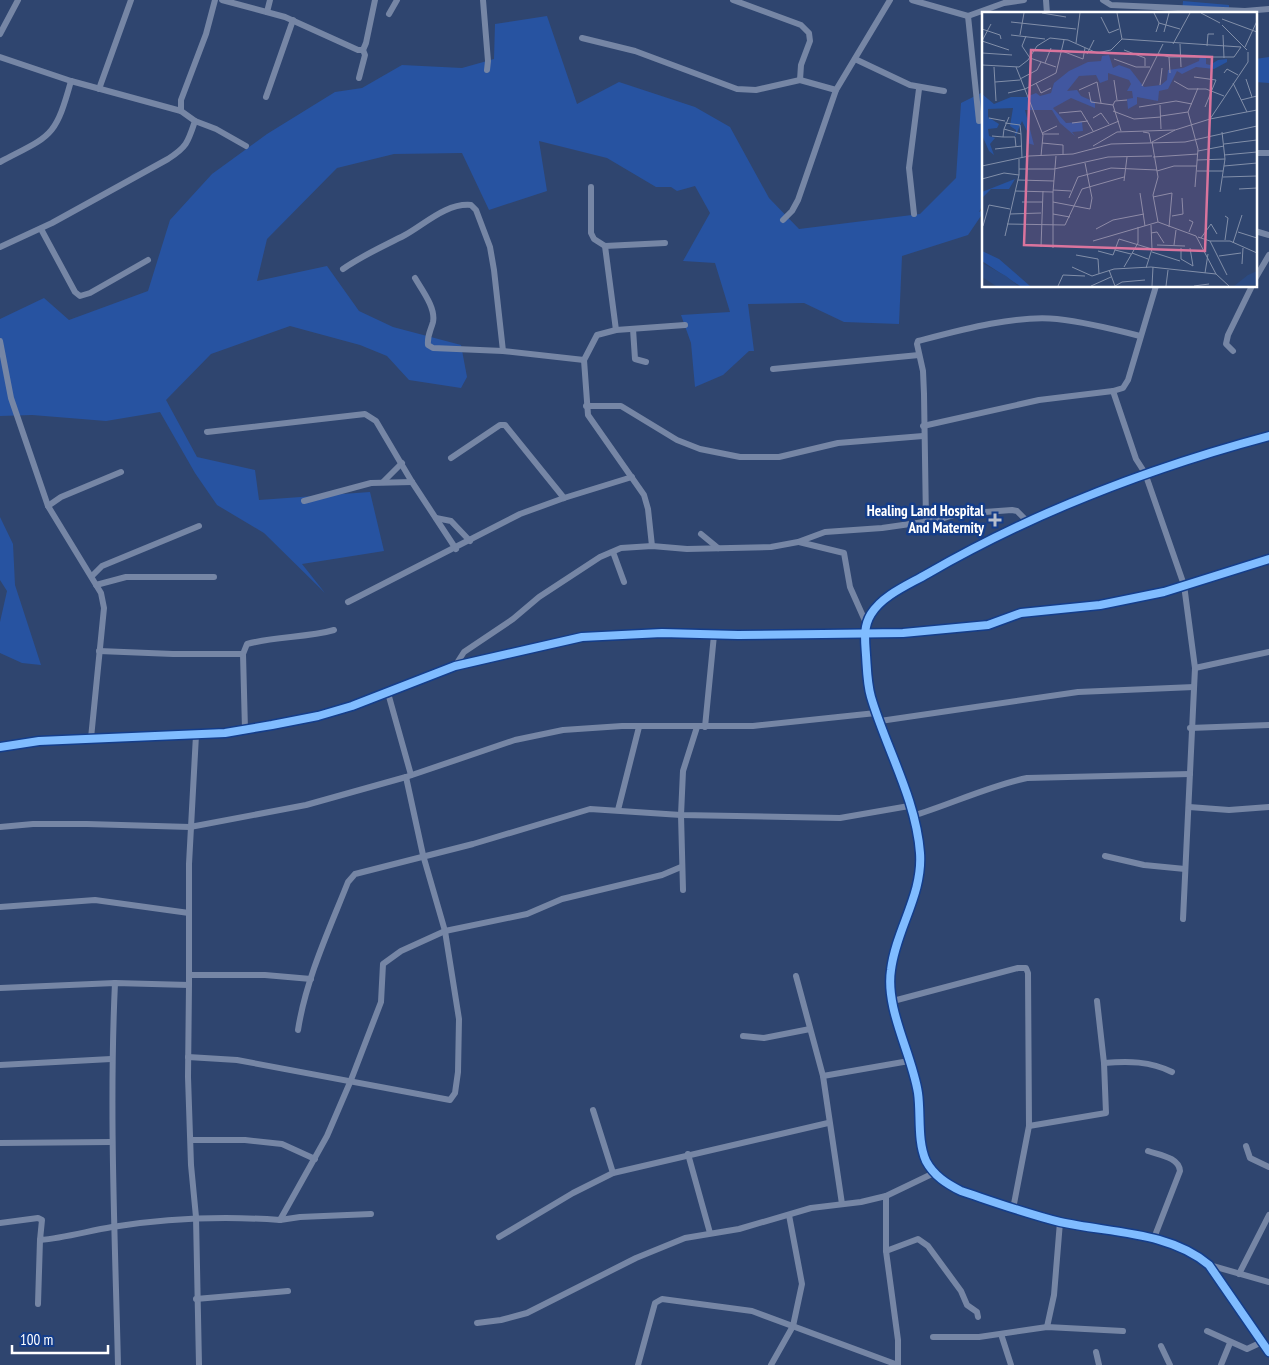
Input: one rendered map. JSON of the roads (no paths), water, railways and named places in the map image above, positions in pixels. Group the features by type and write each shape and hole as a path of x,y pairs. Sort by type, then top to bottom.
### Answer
{"street":[{"path":"0,34 18,0"},
{"path":"99,88 131,0"},
{"path":"181,111 181,100 206,34 215,0"},
{"path":"222,0 293,20 358,50 363,50"},
{"path":"267,12 270,0"},
{"path":"359,78 365,55 363,50 375,0"},
{"path":"388,14 397,0"},
{"path":"483,0 488,61 487,70"},
{"path":"733,0 801,25 809,33 810,41 801,65 800,80"},
{"path":"783,220 792,211 798,200 836,90 890,0"},
{"path":"912,0 968,16 1004,3 1024,0"},
{"path":"1103,0 1111,5 1245,11 1269,10"},
{"path":"968,16 979,121"},
{"path":"266,97 293,20"},
{"path":"582,38 635,52 737,89 756,90 800,80 836,90"},
{"path":"0,57 71,81 181,111 195,121 216,129 246,146"},
{"path":"855,59 919,89 927,88 944,91"},
{"path":"0,162 33,146 52,131 61,114 71,81"},
{"path":"914,214 909,168 919,89"},
{"path":"0,247 41,229 182,150 190,142 195,121"},
{"path":"1256,153 1269,153"},
{"path":"590,187 591,233 594,239 605,246 666,243"},
{"path":"344,269 364,255 406,234 433,217 463,204 471,206 476,210 490,247 504,351"},
{"path":"41,229 75,292 80,296 90,293 148,260"},
{"path":"1256,232 1269,235"},
{"path":"605,246 616,330"},
{"path":"1256,277 1269,255"},
{"path":"415,278 433,315 428,345 438,349 504,351 584,360"},
{"path":"924,426 1039,400 1113,392 1123,388 1128,380 1155,288"},
{"path":"1233,351 1226,344 1228,335 1251,288"},
{"path":"926,521 923,436 924,386 918,355 918,341 1027,319 1056,319 1079,322 1140,336"},
{"path":"652,546 648,509 644,495 592,423 586,406 584,360 597,335 616,330 684,325"},
{"path":"633,329 635,359 646,362"},
{"path":"0,341 11,398 48,506 92,576 104,608 91,738"},
{"path":"772,369 918,355"},
{"path":"1113,392 1136,459 1145,473 1184,585 1195,668 1190,728 1189,807 1183,918"},
{"path":"586,406 620,406 677,440 700,450 740,457 779,457 838,443 923,436"},
{"path":"207,432 335,418 352,413 365,414 376,421 412,482 456,549"},
{"path":"451,458 500,425 505,424 564,498"},
{"path":"1269,436 1145,473 1027,521 893,594 879,604 866,623 864,633 868,681 876,713 909,806 920,855 918,889 893,958 890,973 893,1001 918,1091 922,1144 926,1160 934,1173 948,1185 961,1192 1060,1222 1154,1238 1202,1259 1209,1266 1269,1352"},
{"path":"383,482 402,463"},
{"path":"48,506 61,497 121,472"},
{"path":"348,602 456,549 513,518 564,498 632,477"},
{"path":"304,501 383,482 412,482"},
{"path":"455,666 464,652 513,619 540,597 600,557 634,546 772,547 798,542 833,531 926,521 957,514 1012,510 1021,514 1027,521"},
{"path":"436,518 451,521 470,541"},
{"path":"92,576 102,566 199,526"},
{"path":"701,534 718,548"},
{"path":"798,542 844,553 850,587 866,623"},
{"path":"613,552 624,582"},
{"path":"0,747 39,741 196,735 245,730 318,716 388,693 455,666 582,637 662,633 714,635 903,633 988,625 1021,613 1100,605 1164,592 1269,559"},
{"path":"96,585 126,577 214,576"},
{"path":"245,730 243,654 247,644 294,635 313,636 334,630"},
{"path":"705,727 714,635"},
{"path":"99,651 243,654"},
{"path":"1195,668 1269,652"},
{"path":"880,721 1078,692 1194,687"},
{"path":"188,1058 237,1060 351,1080 442,1100 450,1100 455,1093 460,1028 445,930 423,855 408,776 388,693"},
{"path":"0,827 33,824 87,824 190,828 306,805 408,776 536,735 563,730 639,726 753,726 876,713"},
{"path":"1190,728 1269,725"},
{"path":"618,810 639,726"},
{"path":"683,890 681,815 683,771 697,727"},
{"path":"196,735 190,828 188,1058 192,1140 191,1165 196,1218 196,1299 199,1365"},
{"path":"912,816 947,806 1010,781 1027,778 1190,774"},
{"path":"298,1030 311,979 351,877 366,871 423,855 473,844 590,809 681,815 840,818 909,806"},
{"path":"1189,807 1229,810 1269,807"},
{"path":"1105,856 1144,865 1185,869"},
{"path":"280,1220 315,1158 351,1080 381,1002 383,964 401,951 445,930 527,914 562,899 662,875 681,867"},
{"path":"0,906 95,900 189,913"},
{"path":"893,1001 1018,968 1026,968 1028,973 1029,1126 1013,1209"},
{"path":"190,974 256,975 311,979"},
{"path":"796,976 823,1076 828,1123 842,1204"},
{"path":"0,988 115,983 189,986"},
{"path":"115,983 111,1059 111,1142 112,1227 118,1365"},
{"path":"1029,1126 1106,1113 1104,1063 1097,1001"},
{"path":"744,1036 764,1038 810,1028"},
{"path":"0,1065 111,1059"},
{"path":"823,1076 909,1061"},
{"path":"1104,1063 1134,1062 1162,1067 1172,1072"},
{"path":"593,1110 613,1173"},
{"path":"499,1237 573,1193 613,1173 688,1154 828,1123"},
{"path":"192,1140 245,1140 282,1144 315,1158"},
{"path":"0,1143 111,1142"},
{"path":"1246,1146 1250,1158 1269,1167"},
{"path":"1148,1151 1177,1161 1180,1166 1180,1171 1154,1238"},
{"path":"688,1154 710,1233"},
{"path":"476,1323 501,1320 527,1313 636,1258 685,1238 738,1229 811,1208 861,1202 886,1196 934,1173"},
{"path":"638,1365 656,1303 662,1299 741,1309 898,1365 898,1340 886,1251 886,1196"},
{"path":"40,1240 112,1227 196,1218 230,1216 280,1220 300,1217 371,1214"},
{"path":"771,1365 793,1326 802,1284 789,1215"},
{"path":"1239,1274 1269,1215"},
{"path":"0,1224 38,1218 42,1220 38,1304"},
{"path":"1048,1327 1054,1296 1060,1222"},
{"path":"886,1251 918,1239 923,1242 961,1291 967,1305 977,1312 978,1317"},
{"path":"1209,1266 1269,1282"},
{"path":"196,1299 288,1291"},
{"path":"933,1337 979,1337 1048,1327 1123,1331"},
{"path":"1207,1331 1247,1349 1262,1342"},
{"path":"1001,1334 1011,1365"},
{"path":"1221,1365 1230,1342"},
{"path":"1162,1346 1170,1365"},
{"path":"1096,1352 1099,1365"}],"place":[{"name":"Healing Land Hospital And Maternity","path":"995,520"}]}
